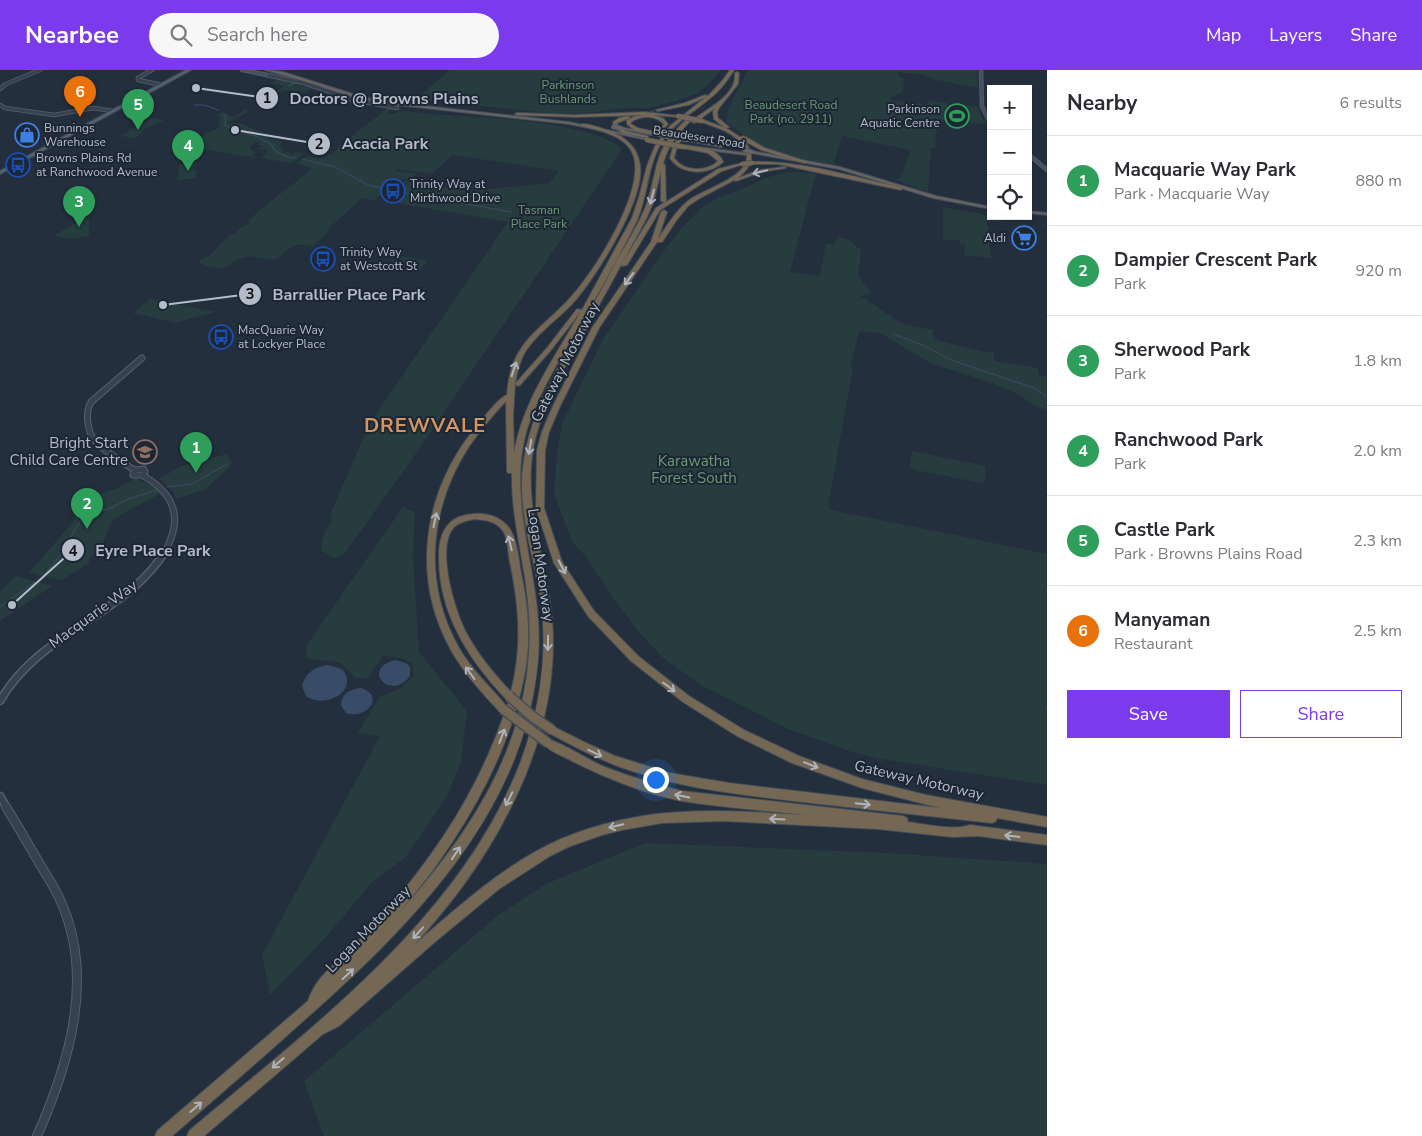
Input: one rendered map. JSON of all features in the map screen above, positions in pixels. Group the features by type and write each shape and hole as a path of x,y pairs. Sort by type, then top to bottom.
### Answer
{"highway":[{"path":"280,70 404,109 460,111"},
{"path":"288,70 301,73"},
{"path":"658,112 692,105 712,92 728,70"},
{"name":"Logan Motorway","path":"162,1136 312,1006 391,933 439,877 495,789 524,714 534,649 533,607 517,523 515,479 521,437 533,402 638,212 649,161 657,144 669,129 718,90 732,70"},
{"path":"267,72 353,96 399,106"},
{"path":"267,72 298,77 353,96"},
{"path":"738,72 736,83 715,112 716,119 759,148 806,162"},
{"name":"Logan Motorway","path":"194,1136 388,965 442,904 470,867 511,796 537,726 543,697 548,643 545,600 527,508 528,456 534,426 544,400 648,210 658,164 664,150 680,127 722,94 738,72"},
{"path":"321,79 339,88"},
{"path":"606,115 680,106 694,102 712,92"},
{"path":"643,114 621,119 616,122 615,126 624,132 649,137 685,146 714,153 719,157 720,162 711,168 693,169 678,165 672,158 677,143 685,130 727,97"},
{"name":"Beaudesert Road","path":"399,106 584,125 649,137"},
{"name":"Beaudesert Road","path":"399,106 517,114 621,128 649,137"},
{"path":"517,114 576,116 644,113 678,116 702,121 732,133 748,149 749,159 746,166 737,175 692,200 677,213 645,262 639,265"},
{"path":"636,176 639,174 650,148 666,124 663,120 651,116 636,117 629,121 629,124 634,128 649,137 664,142"},
{"path":"549,349 549,345 578,300 627,215 636,176 638,160 631,147 610,134 584,125"},
{"path":"649,137 672,137"},
{"name":"Beaudesert Road","path":"672,137 744,152"},
{"name":"Beaudesert Road","path":"664,142 752,153 851,171 936,197 987,208"},
{"path":"664,150 666,154 662,172 666,201"},
{"name":"Beaudesert Road","path":"752,153 834,170 937,200 987,208"},
{"path":"595,306 602,300 652,216 666,201 720,170 752,163 783,164 826,171 899,189"},
{"path":"692,200 760,171 789,168 826,171"},
{"path":"666,201 726,181"},
{"name":"Gateway Motorway","path":"664,212 657,235 639,265 604,313 591,337 550,421 541,448 538,464 538,492 544,525 560,563 582,601 621,646 662,682 705,712 771,748 844,778 907,796 1047,823"},
{"path":"1032,214 1047,216"},
{"path":"515,479 511,474 510,420 511,384 515,365 528,343 572,301 593,272"},
{"name":"Gateway Motorway","path":"518,384 549,349 599,281"},
{"path":"506,397 470,439 450,473 434,522 430,566 436,607 450,640 472,675 503,709 548,744 604,773 651,789 682,796 879,818 1047,840"},
{"path":"312,1006 321,986 390,915 440,853 480,785 508,721 522,662 524,628 520,586 509,535 504,526 488,518 467,518 452,525 446,534 443,557 445,586 456,621 469,646 490,676 509,696 533,717 552,730 617,763 693,784 1037,824 1047,823"},
{"path":"315,1031 335,1022 448,923 500,881 549,850 598,831 651,819 713,816 878,824 976,832"}],"main road":[{"path":"0,171 111,110 148,86 158,85 183,70"},
{"path":"0,171 158,85 190,70"},
{"path":"242,70 267,72"},
{"path":"981,70 984,106 987,112"},
{"path":"985,70 984,116 987,120"},
{"path":"1032,155 1047,165"},
{"path":"1032,156 1047,170"}],"street":[{"path":"0,90 40,70"},
{"path":"0,90 4,86 16,83 45,70"},
{"path":"152,70 138,78 138,80 158,85"},
{"path":"247,70 286,78 353,100 399,106"},
{"path":"147,73 135,79 148,86"},
{"path":"143,82 165,80"},
{"path":"0,107 56,118 85,110 111,110"},
{"path":"0,107 52,115 67,115"},
{"path":"98,109 111,110"},
{"path":"97,116 100,111 98,109"},
{"path":"56,118 60,114"},
{"name":"Macquarie Way","path":"0,701 10,685 38,654 133,587 151,571 166,550 173,535 175,516 173,506 164,490 142,475 133,476 134,470 94,441 91,435 87,410 91,402 142,358"},
{"path":"0,796 64,908 73,938 76,986 75,1015 69,1045 49,1111 37,1136"}],"green space":[{"name":"Parkinson Bushlands","path":"450,70 721,70 698,93 648,108 626,108 587,113 546,113 416,99"},
{"name":"Beaudesert Road Park (no. 2911)","path":"748,70 977,70 978,88 932,79 925,75 898,72 898,75 904,79 903,92 891,97 890,100 927,105 928,101 947,103 947,107 950,107 951,104 979,107 980,114 986,124 934,119 934,121 937,121 935,148 931,148 928,192 896,180 901,177 911,150 842,136 833,165 776,152 746,136 726,122 729,107"},
{"path":"278,79 312,88 302,94 300,94 302,92 289,90 273,93 285,86 270,83"},
{"path":"246,109 248,112 227,123 243,124 265,134 267,138 283,142 278,146 284,148 283,153 289,152 291,156 295,152 304,153 291,163 261,158 268,151 265,149 257,150 264,146 258,145 259,143 256,142 250,146 251,150 257,152 252,155 258,158 189,147 208,132 219,127 218,125 221,124 219,120 222,117 215,117 223,112 234,117"},
{"name":"Tasman Place Park","path":"387,109 391,110 387,114 405,111 559,126 607,139 622,149 424,442 345,553 338,557 331,557 321,550 322,540 332,518 330,515 371,421 508,222 384,201 404,181 468,191 549,183 559,171 453,155 431,174 397,169 396,171 417,174 411,179 396,180 374,201 362,198 329,228 330,230 313,246 299,245 291,247 275,260 253,257 243,258 223,269 205,266 198,262 209,256 225,239 237,233 237,230 250,223 249,220 257,213 313,168 296,164 306,156 323,159 337,150 339,146"},
{"path":"151,118 164,120 141,131 143,133 134,138 121,136"},
{"path":"198,162 193,170 196,170 197,178 179,180 179,164"},
{"name":"Karawatha Forest South","path":"788,172 816,173 790,272 820,276 826,243 834,244 838,236 849,240 861,250 858,276 871,292 861,296 902,324 933,330 933,335 937,340 984,352 994,352 994,361 1038,368 1039,375 1047,377 1047,410 1035,406 1018,394 989,382 930,363 880,333 859,331 850,369 853,369 828,507 831,510 1047,554 1047,785 881,759 849,751 786,728 701,685 663,658 639,632 613,598 586,557 572,541 554,494 558,447 562,424 603,339 663,252 701,208 718,198 765,178"},
{"path":"943,207 987,215 987,220 1001,220 1008,223 987,221 991,258 964,255 965,244 960,243 960,240 943,240"},
{"path":"84,217 89,217 89,236 70,239 54,236"},
{"path":"399,256 425,260 427,262 419,271 415,272 388,267 390,262"},
{"path":"150,299 215,312 175,323 133,313"},
{"path":"912,451 985,466 986,480 981,483 915,470 909,466"},
{"path":"227,454 232,463 231,466 204,490 176,499 173,491 159,479 181,466"},
{"path":"135,478 155,487 160,494 113,519 100,549 89,559 89,563 62,580 29,572 71,525 78,513 92,504 98,494 116,489"},
{"path":"403,507 415,512 413,557 419,652 467,711 461,763 446,798 405,858 372,882 326,937 270,995 262,955 380,736 358,733 379,697 402,688 413,676 412,664 402,658 383,656 368,678 355,678 341,663 305,658 308,643"},
{"path":"16,576 52,586 0,621 0,592"},
{"path":"645,843 887,853 1047,864 1047,1136 324,1136 304,1081 496,917 546,884"}],"water":[{"path":"395,660 406,663 410,667 410,676 395,686 388,685 379,676 380,670 385,664"},
{"path":"326,665 343,670 347,678 346,686 343,692 329,700 313,700 306,696 302,686 308,674"},
{"path":"361,688 368,691 372,696 371,706 361,713 346,713 341,705 343,697 353,689"}],"waterway":[{"path":"288,86 295,83"},
{"path":"194,105 205,105 218,110"},
{"path":"224,114 226,116 225,126 233,128"},
{"path":"235,129 258,137 271,144 274,150 287,157 297,158"},
{"path":"302,159 335,167 368,185 386,189"},
{"path":"395,191 511,212"},
{"path":"893,334 925,346 951,360 1034,388 1047,397"},
{"path":"167,487 192,484 227,464"},
{"path":"43,577 61,554 82,518 89,513 111,508 128,499 157,490"},
{"path":"0,607 35,582"}],"tunnel":[{"path":"643,114 658,112"}],"place":[{"name":"Doctors @ Browns Plains","path":"196,88"},
{"name":"Parkinson Aquatic Centre","path":"957,116"},
{"name":"Manyaman","path":"80,117"},
{"name":"Castle Park","path":"138,130"},
{"name":"Acacia Park","path":"235,130"},
{"name":"Bunnings Warehouse","path":"27,135"},
{"name":"Browns Plains Rd at Ranchwood Avenue","path":"18,165"},
{"name":"Ranchwood Park","path":"188,171"},
{"name":"Trinity Way at Mirthwood Drive","path":"393,191"},
{"name":"Sherwood Park","path":"79,227"},
{"name":"Aldi","path":"1024,238"},
{"name":"Trinity Way at Westcott St","path":"323,259"},
{"name":"Barrallier Place Park","path":"163,305"},
{"name":"MacQuarie Way at Lockyer Place","path":"221,337"},
{"name":"Bright Start Child Care Centre","path":"145,452"},
{"name":"Macquarie Way Park","path":"196,473"},
{"name":"Dampier Crescent Park","path":"87,529"},
{"name":"Eyre Place Park","path":"12,605"}],"district":[{"name":"DREWVALE","path":"425,425"}]}
